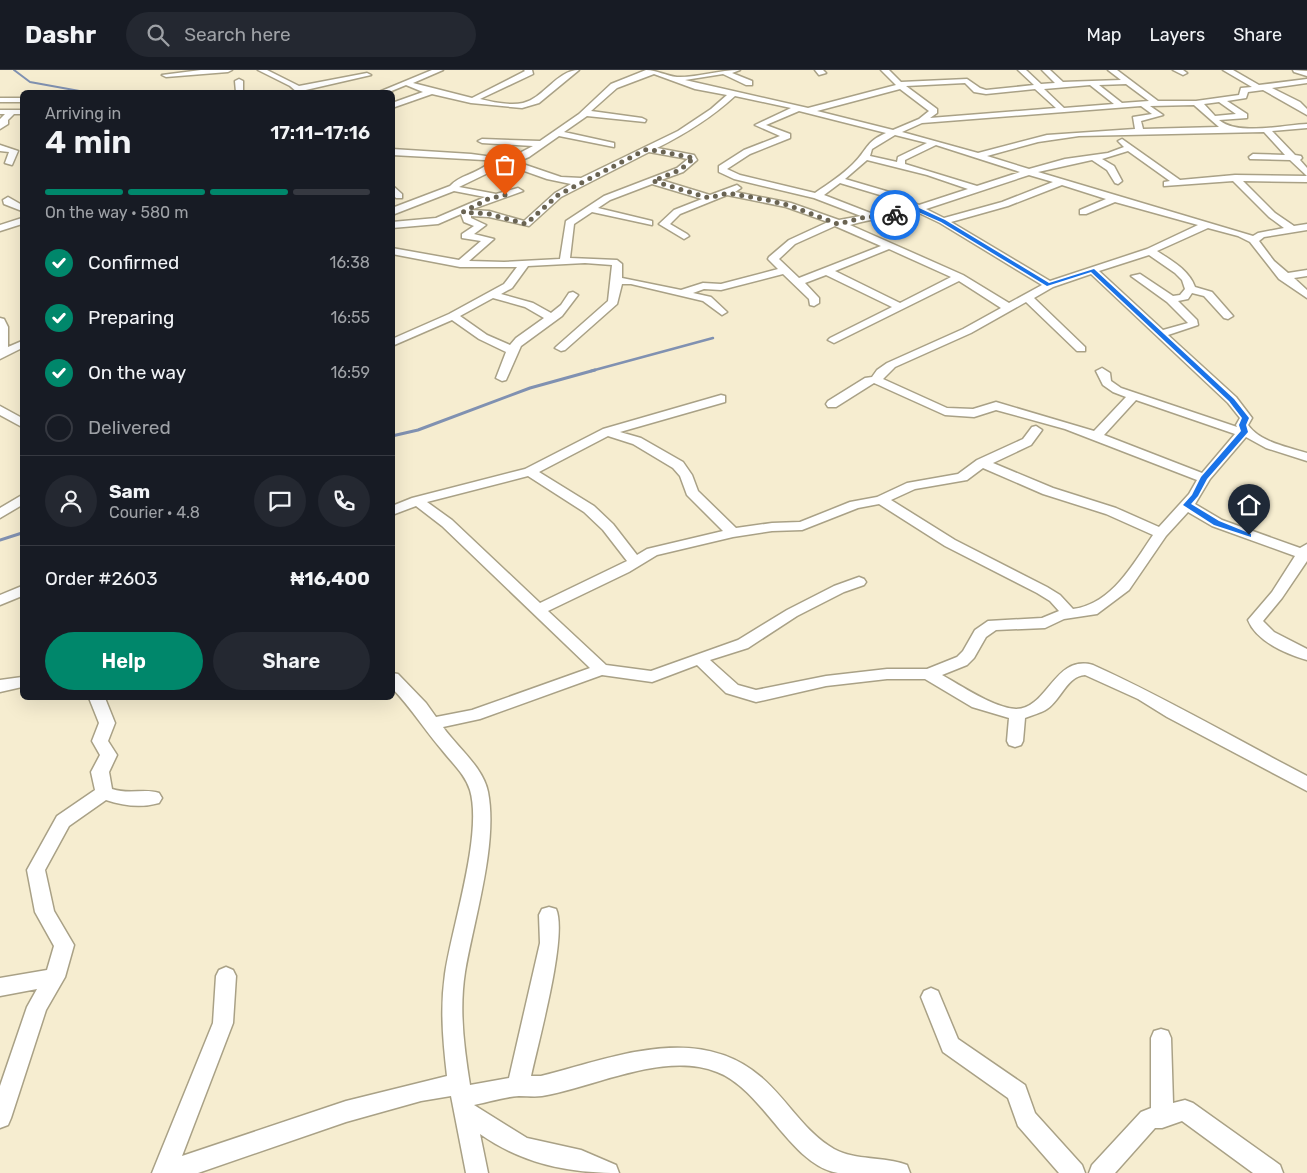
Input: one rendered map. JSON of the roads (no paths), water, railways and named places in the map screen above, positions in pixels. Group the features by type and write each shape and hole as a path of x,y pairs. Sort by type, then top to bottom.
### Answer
{"street":[{"path":"166,75 228,70"},
{"path":"262,70 296,88 367,75"},
{"path":"390,90 409,84 439,70"},
{"path":"471,100 530,72 528,70"},
{"path":"409,84 432,91 507,107 530,104 574,70"},
{"path":"509,162 526,155 585,113 614,86 654,72 673,70"},
{"path":"674,79 708,72 736,70"},
{"path":"817,196 840,180 865,157 868,148 893,132 920,121 934,112 885,70"},
{"path":"1022,70 1062,110"},
{"path":"1046,70 1062,84"},
{"path":"1112,70 1156,103"},
{"path":"1227,70 1297,104 1307,104"},
{"path":"1298,70 1307,74"},
{"path":"654,72 733,94 935,142 1114,199 1241,234 1253,240 1270,264 1307,296"},
{"path":"724,72 749,83"},
{"path":"957,73 977,90 986,92 1040,88 1062,84 1130,82"},
{"path":"296,88 324,75"},
{"path":"239,81 240,90"},
{"path":"870,216 817,196 753,181 725,172 722,168 747,152 787,136 759,124 802,109 901,85 967,81"},
{"path":"920,121 997,119 1062,110 1156,103 1196,103 1243,96 1244,90 1260,86 1307,81"},
{"path":"1078,83 1090,94"},
{"path":"1092,83 1121,106"},
{"path":"395,105 432,91"},
{"path":"395,225 438,221 458,211 489,214 526,224 558,195 680,132 714,111 733,94"},
{"path":"1074,99 1081,109"},
{"path":"1214,118 1244,116 1219,99"},
{"path":"0,100 20,100"},
{"path":"1196,103 1220,124 1236,129"},
{"path":"1297,104 1294,105 1307,114"},
{"path":"1140,132 1136,119 1159,115 1144,105"},
{"path":"1,120 12,112 20,112"},
{"path":"585,113 642,120"},
{"path":"1294,118 1307,114"},
{"path":"1146,118 1162,131"},
{"path":"978,156 1011,148 1028,140 1114,132 1265,130 1307,126"},
{"path":"1265,130 1307,173"},
{"path":"1114,132 1129,148 1177,182"},
{"path":"556,133 611,145"},
{"path":"482,141 540,144"},
{"path":"901,165 901,159 935,142"},
{"path":"0,147 20,145"},
{"path":"0,147 14,151 10,163"},
{"path":"814,303 814,298 773,259 792,242 828,225 870,216 888,216 917,210 1028,172 1129,148"},
{"path":"565,261 568,223 616,194 680,170 694,158 647,149"},
{"path":"395,152 491,159 509,162 553,178 575,182 583,181"},
{"path":"865,157 901,165 976,189"},
{"path":"1093,157 1111,168 1118,181"},
{"path":"1253,157 1307,158"},
{"path":"395,210 412,202 453,188 466,177 485,171 492,165 491,159"},
{"path":"0,165 20,160"},
{"path":"1053,166 1060,181"},
{"path":"1235,178 1272,215 1293,230"},
{"path":"1167,184 1235,178 1307,180"},
{"path":"840,180 885,192 917,210 943,221 1049,285"},
{"path":"653,181 709,198"},
{"path":"684,236 664,224 677,212 709,198 728,193 753,181"},
{"path":"943,221 1005,204 1060,181"},
{"path":"453,188 498,197"},
{"path":"395,191 399,196"},
{"path":"465,212 488,199 518,191"},
{"path":"728,193 788,205 891,245 958,277 1009,308"},
{"path":"1083,212 1114,199"},
{"path":"8,200 7,202 20,207"},
{"path":"591,209 649,223"},
{"path":"460,264 489,239 465,236 481,225 467,220 465,212"},
{"path":"502,227 512,219"},
{"path":"0,228 20,222"},
{"path":"876,380 881,372 891,365 967,330 1049,285 1150,251 1206,225"},
{"path":"1253,240 1261,236 1307,227"},
{"path":"799,282 828,272 891,245"},
{"path":"1150,251 1187,279 1190,289"},
{"path":"395,252 460,264 526,264 601,260 617,264 612,302 561,348"},
{"path":"395,342 453,316 490,294 508,286 526,264"},
{"path":"682,293 703,286 727,286 786,270"},
{"path":"1092,270 1232,400 1246,418 1242,425 1244,432"},
{"path":"828,272 899,306"},
{"path":"1283,277 1307,273"},
{"path":"1136,276 1183,310 1193,324 1159,334"},
{"path":"834,340 958,277"},
{"path":"616,281 631,281 707,299 722,312"},
{"path":"1171,300 1184,297 1190,289"},
{"path":"1190,289 1208,294 1228,316"},
{"path":"490,294 530,305 551,318"},
{"path":"502,378 512,358 512,350 520,341 568,303 573,295"},
{"path":"1028,297 1082,349"},
{"path":"453,316 483,337 512,350"},
{"path":"0,321 3,327 1,335 2,355 20,345"},
{"path":"1102,371 1106,375 1104,379 1107,383 1117,390 1244,432 1255,439 1304,454"},
{"path":"832,404 869,380 876,380 945,411 974,413 996,406 1069,426 1204,478"},
{"path":"1094,437 1111,422 1134,395"},
{"path":"395,510 417,501 530,472 607,432 721,399"},
{"path":"0,410 19,418"},
{"path":"536,610 624,569 634,561 652,552 772,526 802,526 855,505 881,500 912,486 962,477 982,464 1027,442 1036,430"},
{"path":"607,432 637,441 678,465 686,475 692,492 733,533"},
{"path":"699,658 732,688 756,696 826,682 887,674 928,674 962,661 969,654 980,634 993,625 1045,623 1061,616 1092,611 1124,587 1161,534 1195,496 1204,478 1244,432"},
{"path":"982,464 1048,491 1111,511 1161,534"},
{"path":"530,472 589,509 608,526 634,561"},
{"path":"0,514 20,500"},
{"path":"881,500 963,550 1042,590 1055,598 1071,615"},
{"path":"417,501 447,524 601,670"},
{"path":"1186,505 1217,523 1305,551 1267,608 1255,620 1258,628 1265,634 1307,655"},
{"path":"431,724 474,715 601,670 652,677 699,658 742,644 792,613 839,589 859,582"},
{"path":"0,600 20,592"},
{"path":"928,674 978,702 1016,715 1042,705 1064,679 1076,670 1087,669 1144,695 1172,713 1307,784"},
{"path":"395,681 420,707 431,724 468,768 479,791 482,833 455,974 451,1020 462,1097 477,1173"},
{"path":"0,686 20,682"},
{"path":"99,700 107,723 100,741 108,755 100,772 104,793"},
{"path":"1015,741 1016,715"},
{"path":"104,793 125,800 152,798"},
{"path":"0,1118 37,1007 55,978 64,945 46,912 36,870 63,821 104,793"},
{"path":"518,1086 550,943 549,915"},
{"path":"164,1173 223,1023 226,976"},
{"path":"0,987 55,978"},
{"path":"931,997 950,1045 1017,1092 1026,1119 1074,1173"},
{"path":"1161,1038 1162,1118"},
{"path":"164,1173 220,1156 288,1130 429,1088 462,1097 518,1086 540,1086 672,1056 705,1058 720,1062 740,1072 823,1155 850,1167 899,1173"},
{"path":"462,1097 510,1142 537,1152 579,1159 594,1164 608,1173"},
{"path":"1100,1173 1149,1119 1162,1118 1185,1110 1272,1173"}],"waterway":[{"path":"14,70 30,82 74,90"},
{"path":"591,371 713,338"},
{"path":"395,435 418,430 530,388 595,370"},
{"path":"0,540 20,534"}]}
